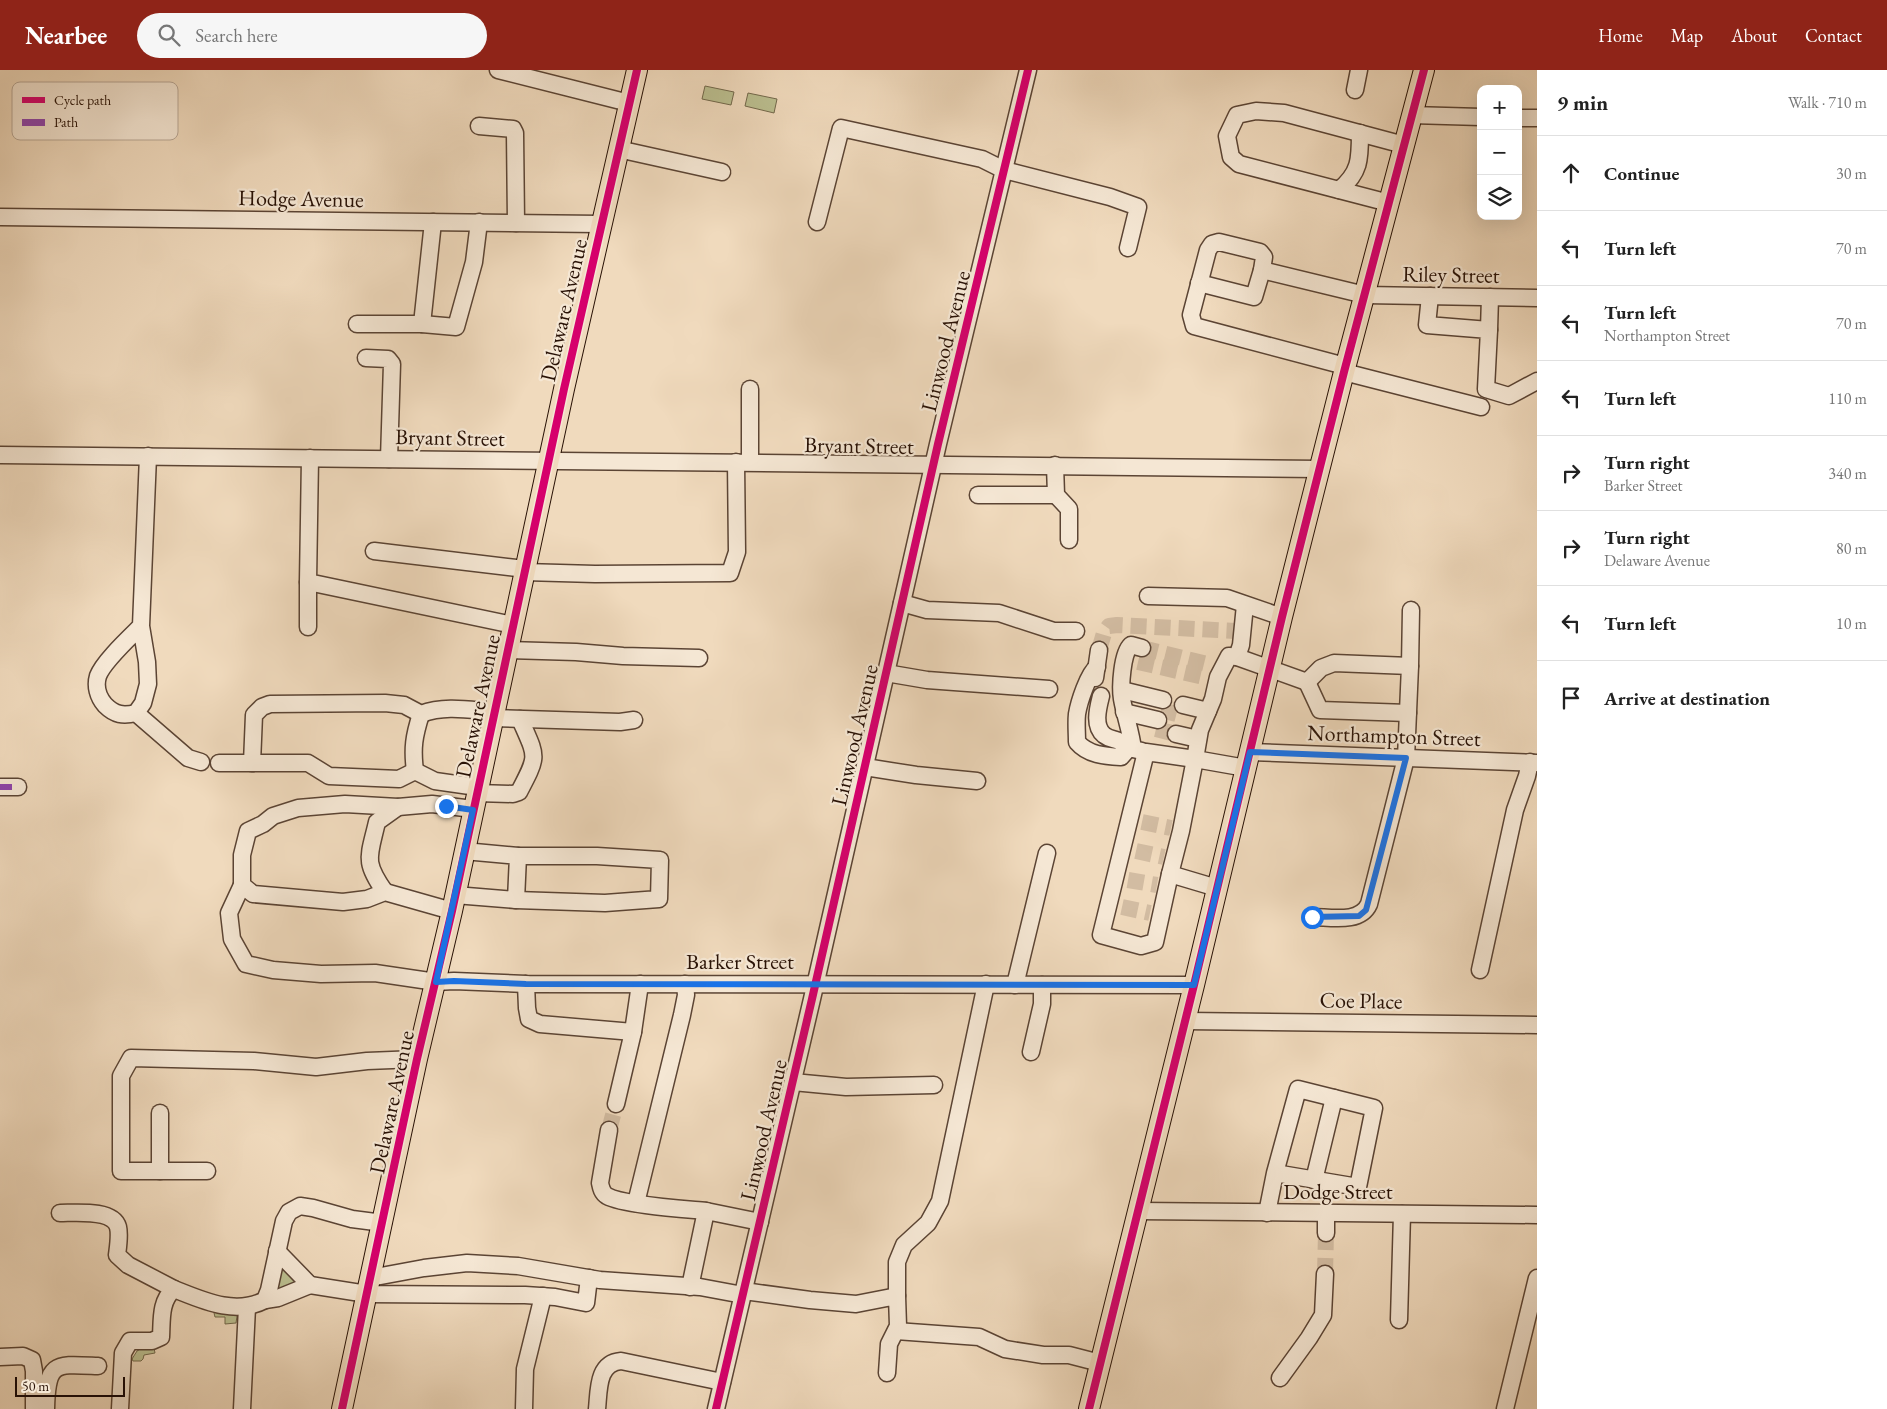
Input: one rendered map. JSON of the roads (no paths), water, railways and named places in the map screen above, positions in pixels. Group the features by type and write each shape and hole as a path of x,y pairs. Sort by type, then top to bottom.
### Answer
{"main road":[{"name":"Delaware Avenue","path":"342,1409 417,1059 454,903 548,460 637,70"},
{"path":"1089,1409 1344,369 1424,70"}],"street":[{"path":"498,70 629,102"},
{"name":"Linwood Avenue","path":"716,1409 816,984 934,464 1028,70"},
{"path":"1355,90 1359,70"},
{"path":"1389,203 1239,164 1231,157 1227,136 1237,115 1256,111 1284,113 1404,145"},
{"path":"1412,116 1477,117"},
{"path":"1522,118 1537,118"},
{"path":"479,126 513,129 515,133 516,223"},
{"path":"817,222 841,128 982,159 1004,170 1138,206 1128,248"},
{"path":"1339,190 1350,181 1355,173 1359,160 1360,133"},
{"path":"618,149 722,172"},
{"name":"Hodge Avenue","path":"0,217 601,224"},
{"path":"422,324 433,222"},
{"path":"357,324 422,324 456,327 474,262 479,222"},
{"path":"1200,283 1254,297 1264,260 1260,252 1215,242 1208,250 1191,315 1192,322 1198,328 1479,406 1486,389 1490,297"},
{"name":"Riley Street","path":"1262,270 1365,295 1537,298"},
{"path":"1430,296 1427,325 1489,330"},
{"path":"366,358 388,359 392,364 389,459"},
{"path":"1486,389 1509,396 1537,381"},
{"path":"374,551 524,570 595,574 730,573 737,552 750,389"},
{"name":"Bryant Street","path":"0,455 1320,469"},
{"path":"141,626 98,675 97,689 101,700 112,712 124,716 136,713 143,703 148,684 147,662 141,626 148,456"},
{"path":"308,627 310,458"},
{"path":"1055,465 1056,495 1069,509 1069,540"},
{"path":"978,495 1056,495"},
{"path":"308,582 513,625"},
{"path":"1148,596 1227,598 1282,617"},
{"path":"902,603 927,610 999,613 1054,631 1076,631"},
{"path":"1134,653 1124,706 1136,750 1136,821 1116,905 1101,935 1141,946 1154,942 1155,914 1203,725 1211,674 1232,658 1245,605"},
{"path":"1312,917 1359,916 1366,910 1406,758 1412,610"},
{"path":"507,650 699,658"},
{"path":"1098,650 1097,668 1102,675 1102,693 1097,712 1099,728 1105,736 1122,741 1136,750"},
{"path":"1232,658 1307,682 1320,710 1408,713"},
{"path":"1307,682 1321,668 1334,663 1410,666"},
{"name":"Northampton Street","path":"1097,668 1085,710 1090,734 1097,743 1102,745 1195,759 1406,758 1533,763"},
{"path":"886,673 926,680 1049,689"},
{"path":"252,763 254,715 262,707 270,704 385,703 404,705 421,714 447,708 520,719 620,722 634,720"},
{"path":"1124,706 1160,715 1124,706"},
{"path":"136,713 188,758 201,762"},
{"path":"415,771 412,750 421,714"},
{"path":"464,851 518,856 597,856 660,860 659,899 605,903 516,900 454,903 385,892 367,898 343,902 253,894 242,885 242,855 248,832 273,816 298,808 346,804 398,808 519,792 532,767 534,755 520,719"},
{"path":"1203,725 1179,720 1203,725"},
{"path":"219,763 308,763 329,776 399,779 415,771"},
{"path":"1480,970 1515,810 1533,763"},
{"path":"865,767 916,775 977,781"},
{"path":"415,771 475,797"},
{"path":"0,787 18,787"},
{"path":"385,892 373,875 369,861 377,822 398,808"},
{"path":"1015,985 1047,853"},
{"path":"516,900 518,856"},
{"path":"1166,872 1217,888"},
{"name":"Barker Street","path":"242,885 229,913 232,939 246,964 273,970 321,974 375,973 436,982 526,984 1194,985"},
{"path":"526,984 529,1019 540,1024 633,1032"},
{"path":"616,1104 633,1032 640,984"},
{"path":"636,1203 682,1015 686,996 685,984"},
{"path":"888,1373 889,1344 898,1326 897,1262 904,1245 928,1223 940,1201 986,984"},
{"path":"1031,1052 1042,1004 1042,985"},
{"name":"Coe Place","path":"1185,1021 1537,1025"},
{"path":"207,1171 120,1171 122,1076 131,1058 254,1061 316,1067 367,1061 417,1059"},
{"path":"793,1082 846,1086 934,1085"},
{"path":"1267,1213 1275,1173 1298,1090 1374,1108 1358,1187 1275,1173"},
{"path":"1314,1180 1334,1098"},
{"path":"160,1113 160,1171"},
{"path":"610,1130 601,1174 601,1189 607,1196 636,1203 706,1211 760,1222"},
{"path":"264,1300 269,1290 284,1221 289,1212 300,1206 352,1220 383,1223"},
{"path":"690,1286 706,1211"},
{"name":"Dodge Street","path":"1138,1211 1537,1215"},
{"path":"60,1213 106,1215 115,1220 119,1228 117,1255 128,1264 174,1289 205,1302 226,1306 247,1307 264,1300 278,1298 310,1285 369,1286 542,1296 586,1303 589,1278"},
{"path":"1326,1214 1326,1233"},
{"path":"1399,1320 1402,1214"},
{"path":"277,1250 310,1285"},
{"path":"369,1286 424,1268 467,1263 518,1266 589,1278 690,1286 856,1304 897,1296"},
{"path":"1280,1378 1323,1315 1326,1274"},
{"path":"1505,1409 1537,1278"},
{"path":"120,1409 123,1353 130,1341 152,1341 161,1337 162,1307 167,1295 174,1289"},
{"path":"524,1409 525,1369 542,1296"},
{"path":"242,1409 247,1307"},
{"path":"896,1331 979,1337 1005,1349 1043,1355 1069,1355 1100,1363"},
{"path":"0,1357 23,1356 32,1360 34,1372 34,1409"},
{"path":"597,1409 599,1384 605,1367 611,1362 621,1361 722,1382"},
{"path":"46,1409 48,1380 56,1367 66,1365 98,1366"}],"tunnel":[{"path":"1099,650 1104,633 1109,626 1236,631"},
{"path":"1142,648 1207,664"},
{"path":"1138,662 1204,677"},
{"path":"1161,710 1180,715"},
{"path":"1156,729 1176,734"},
{"path":"1142,822 1171,828"},
{"path":"1136,851 1164,857"},
{"path":"1128,880 1157,885"},
{"path":"1122,907 1150,913"},
{"path":"609,1130 616,1104"},
{"path":"1325,1274 1326,1233"}]}
